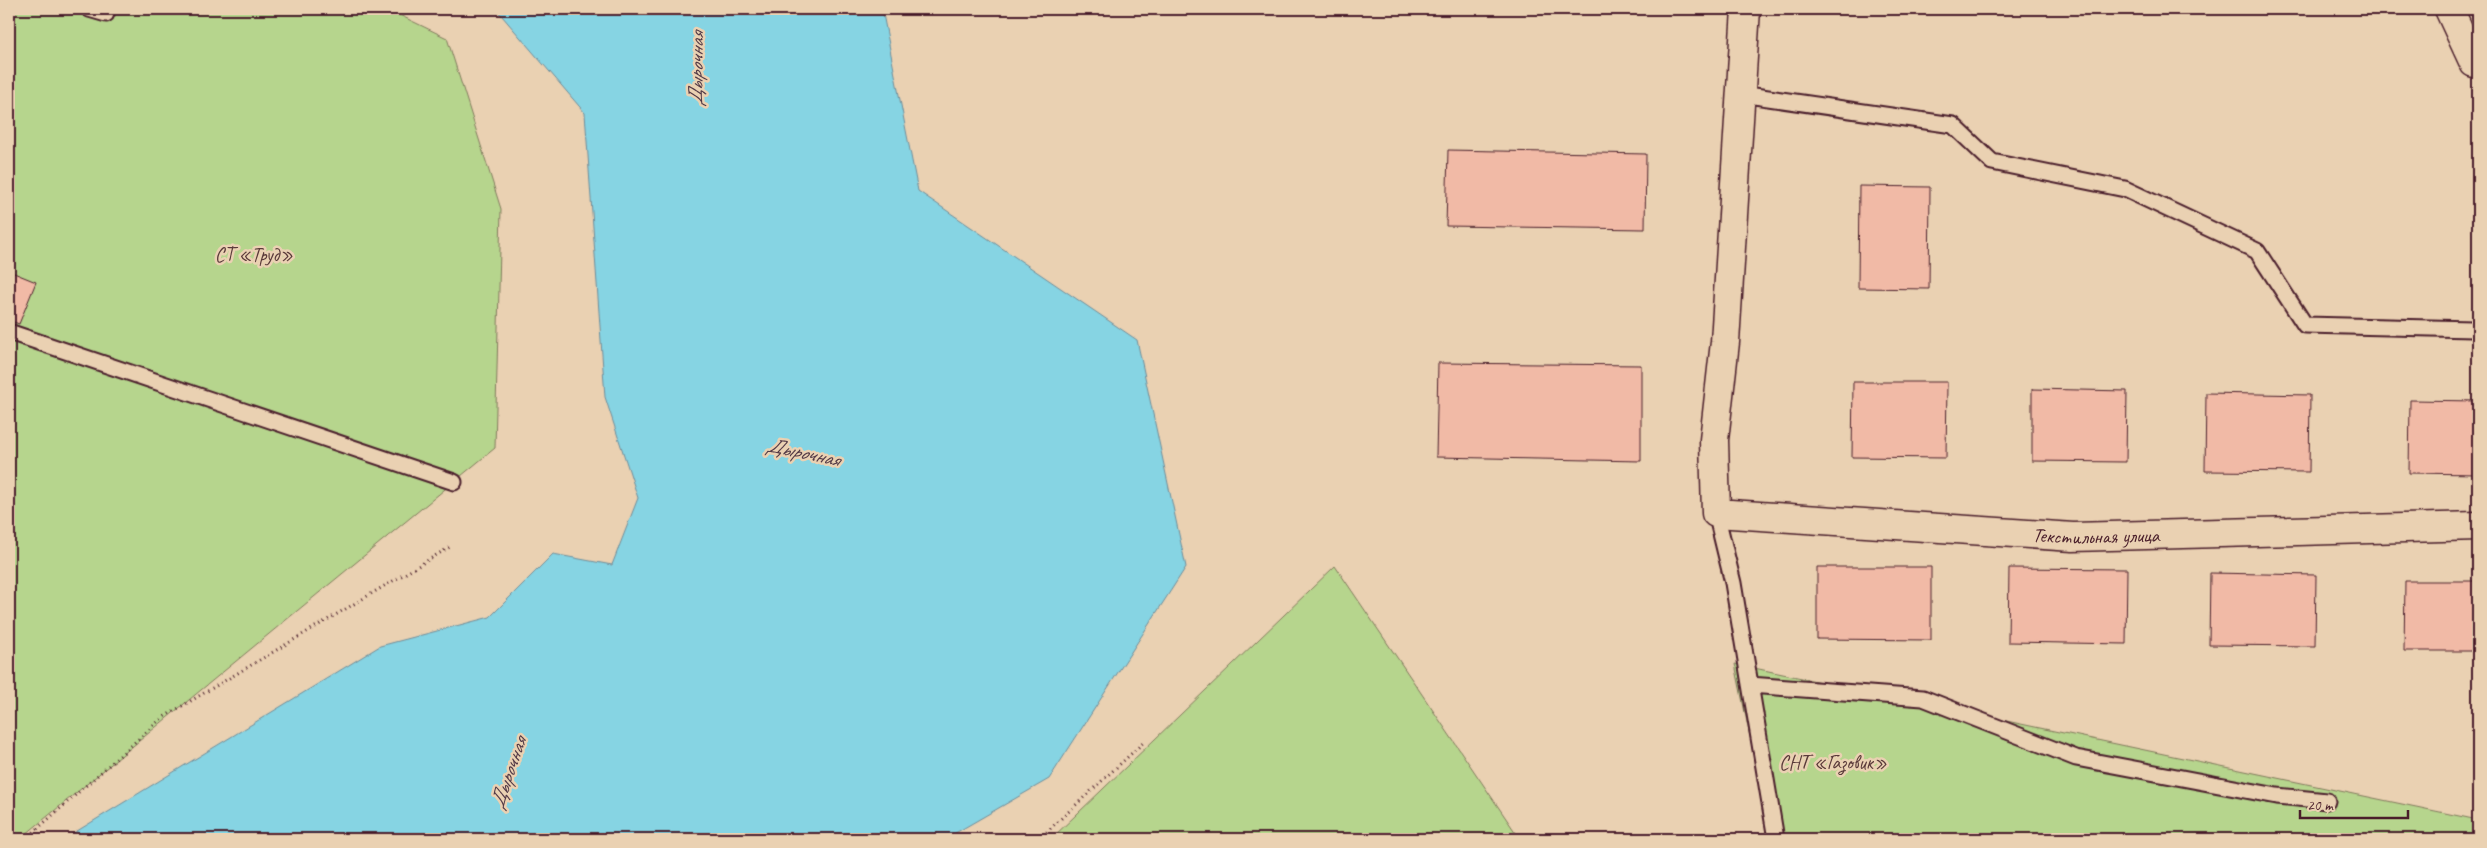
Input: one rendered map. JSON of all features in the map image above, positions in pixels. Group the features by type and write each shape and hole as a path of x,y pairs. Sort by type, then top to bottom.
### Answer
{"street":[{"path":"1716,513 1714,440 1725,342 1746,9"},
{"path":"2449,9 2474,63 2478,64"},
{"name":"Текстильная улица","path":"1716,513 2074,537 2478,526"}],"lane":[{"path":"89,9 106,14"},
{"path":"1741,94 1953,125 1992,162 2125,190 2257,251 2305,325 2474,329"},
{"path":"9,332 454,482"},
{"path":"1716,513 1733,583 1776,839"},
{"path":"1750,685 1923,698 2076,758 2277,796 2327,800"}],"path":[{"path":"26,839 162,718 450,547"},
{"path":"1039,839 1145,740"}],"green space":[{"name":"СТ «Труд»","path":"9,9 387,9 447,38 501,209 495,448 20,839 9,839"},
{"path":"1335,566 1520,839 1051,839"},
{"name":"СНТ «Газовик»","path":"1735,664 2478,820 2478,839 1771,839"}],"water":[{"name":"Дырочная","path":"496,9 882,9 918,191 1137,340 1186,567 1049,779 945,839 64,839 380,646 490,617 553,554 612,565 638,498 605,397 585,113"}],"building":[{"path":"1448,150 1646,154 1645,229 1446,226"},
{"path":"1859,186 1930,187 1929,289 1858,288"},
{"path":"9,271 36,282 19,324 9,320"},
{"path":"1438,363 1641,365 1641,461 1436,457"},
{"path":"1853,382 1947,382 1946,458 1852,457"},
{"path":"2032,389 2127,391 2126,462 2032,461"},
{"path":"2206,393 2310,395 2309,472 2205,471"},
{"path":"2410,400 2478,401 2478,474 2409,473"},
{"path":"1817,567 1931,567 1931,640 1817,639"},
{"path":"2009,568 2127,569 2126,644 2008,642"},
{"path":"2210,573 2316,575 2315,646 2209,645"},
{"path":"2405,581 2478,581 2478,651 2404,651"}]}
